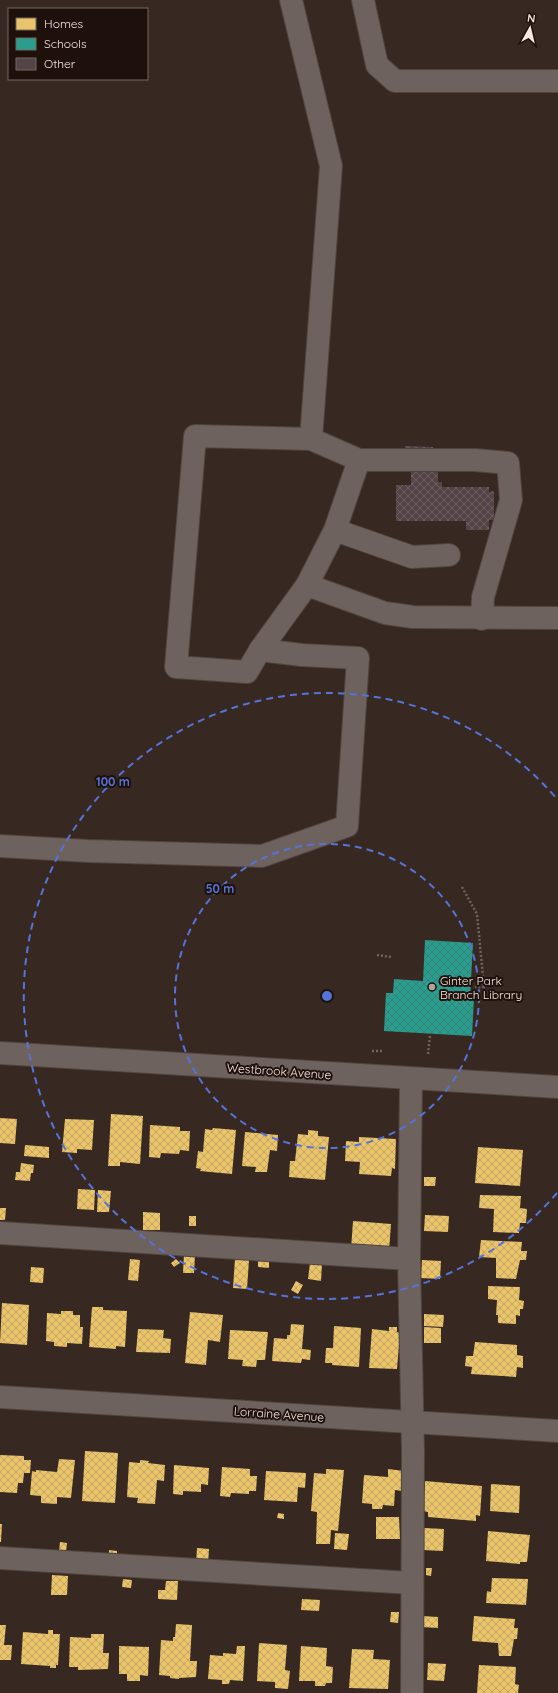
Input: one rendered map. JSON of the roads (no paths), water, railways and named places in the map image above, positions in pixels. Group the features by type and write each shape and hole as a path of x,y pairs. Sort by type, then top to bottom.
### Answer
{"street":[{"path":"291,0 331,166 311,439"},
{"path":"363,0 377,65 395,81 558,81"},
{"path":"359,460 335,530 307,584 260,650 248,672 176,667 195,436 311,439 359,460 475,460 508,462 511,500 483,597 482,619"},
{"path":"335,530 412,557 450,555"},
{"path":"307,584 385,613 413,617 482,619 558,618"},
{"path":"0,846 58,850 262,856 348,826 358,658 302,655 260,650"},
{"name":"Westbrook Avenue","path":"0,1053 558,1087"},
{"path":"412,1079 409,1259 412,1422 412,1693"},
{"path":"0,1233 409,1259"},
{"name":"Lorraine Avenue","path":"0,1397 558,1431"},
{"path":"0,1558 412,1583"}],"place":[{"name":"Ginter Park Branch Library","path":"432,987"}]}
